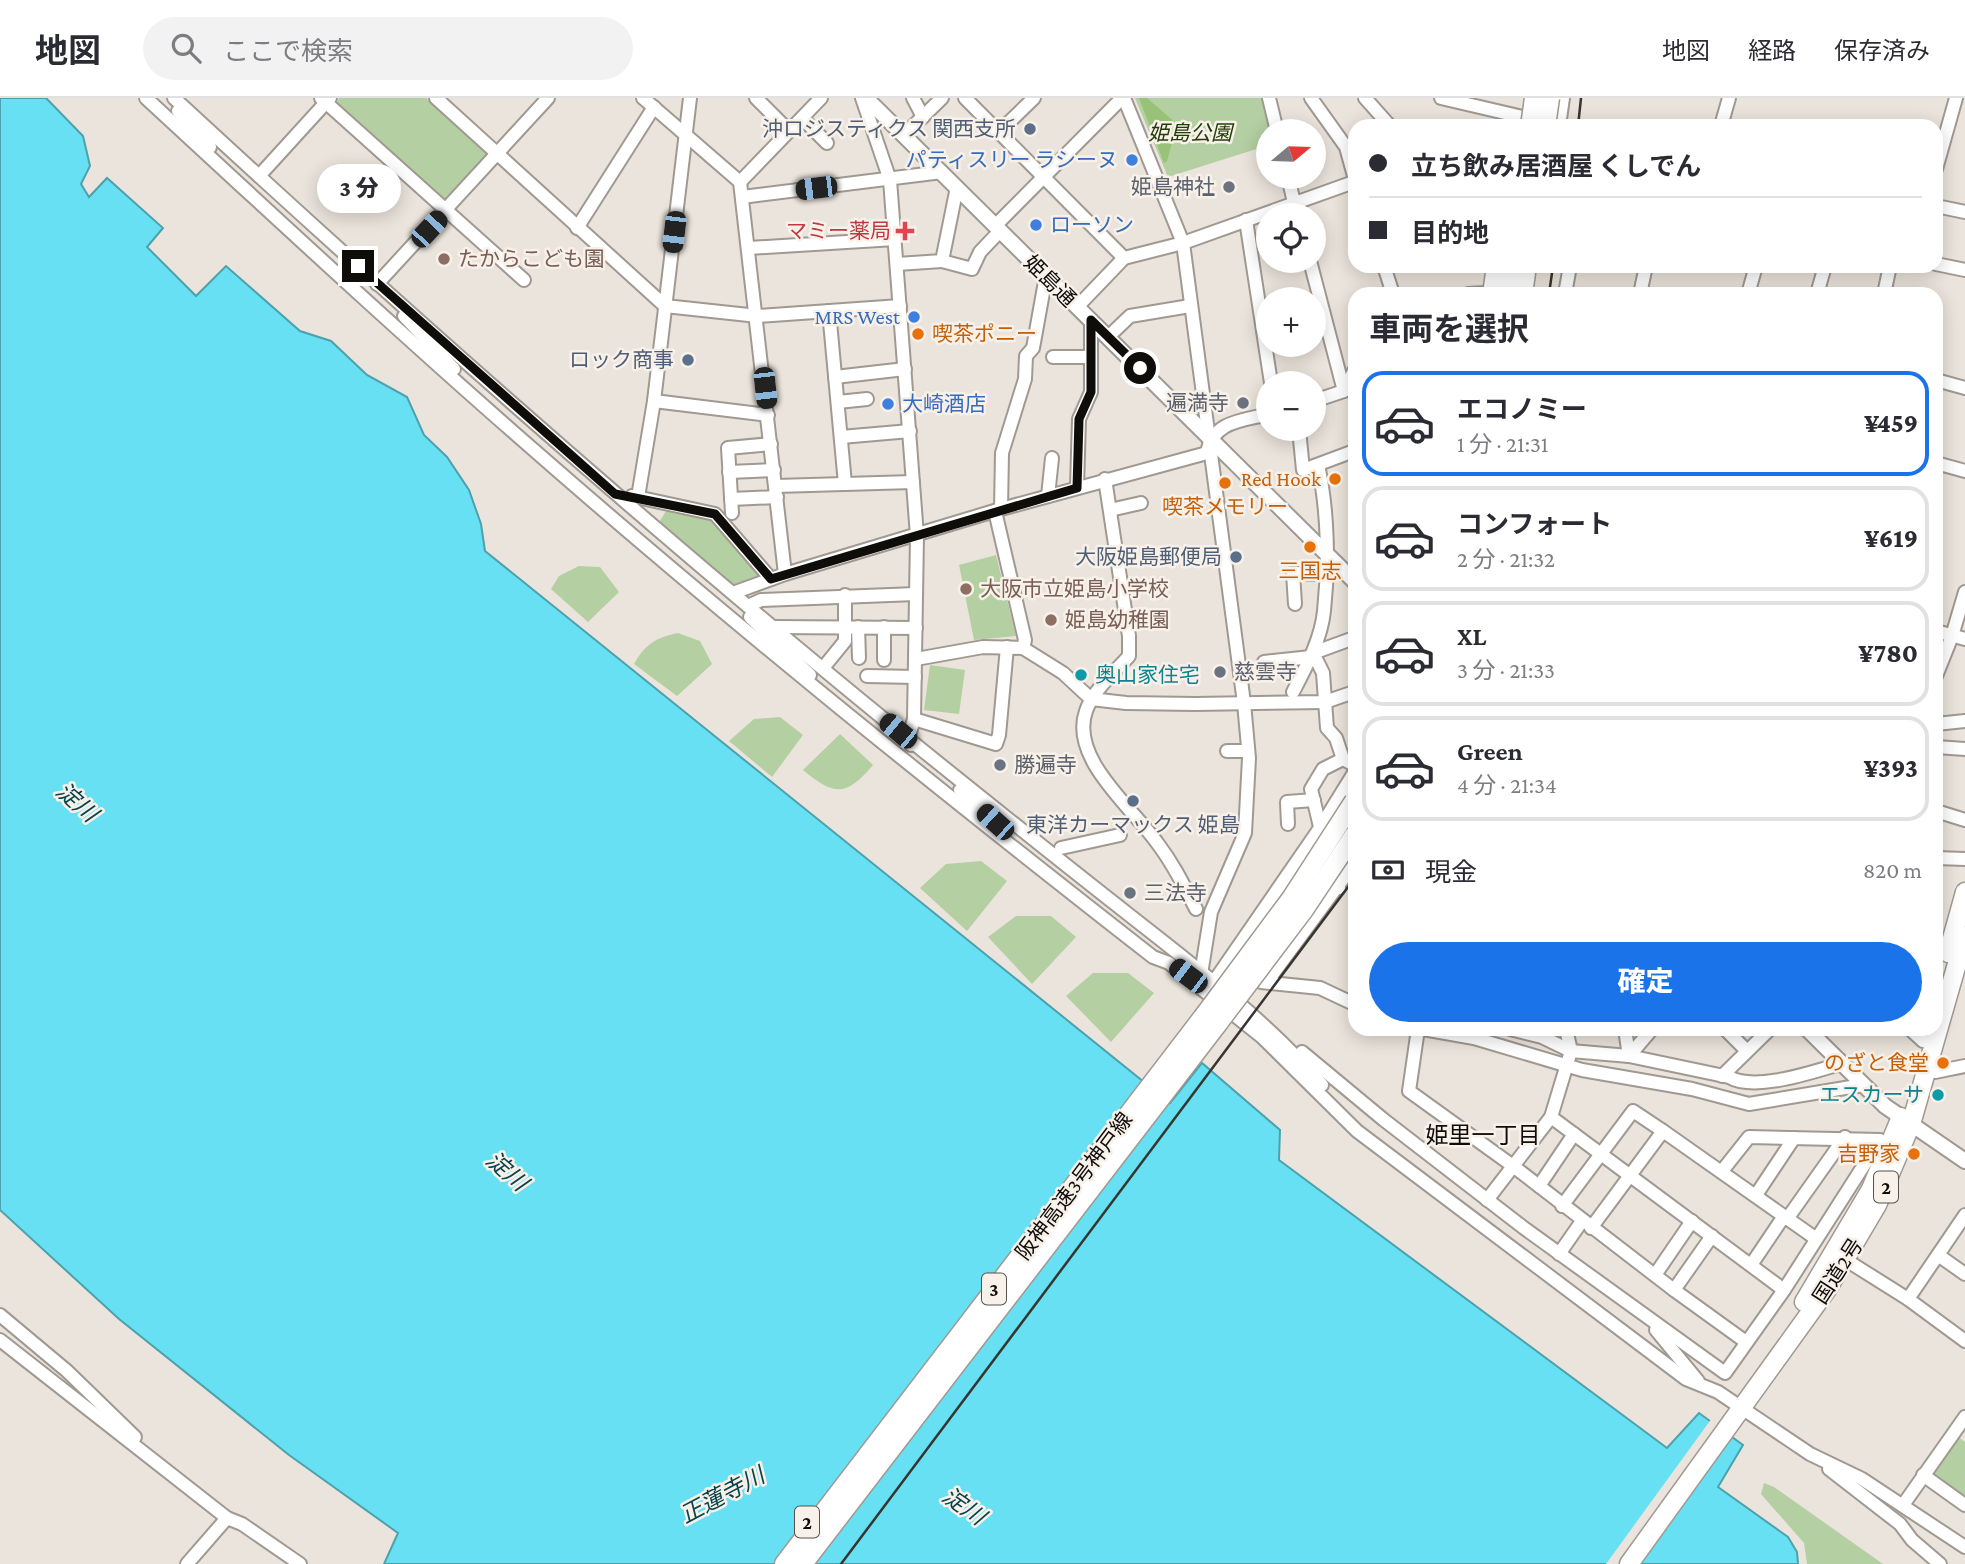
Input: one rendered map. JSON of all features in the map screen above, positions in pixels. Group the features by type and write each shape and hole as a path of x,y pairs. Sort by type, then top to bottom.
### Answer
{"highway":[{"path":"1531,119 1534,98"},
{"path":"1547,119 1550,98"},
{"name":"阪神高速3号神戸線","path":"784,1564 1292,897 1348,810"},
{"name":"阪神高速3号神戸線","path":"803,1564 1336,865 1348,845"},
{"name":"3","path":"1336,865 1348,849"},
{"name":"国道2号","path":"1950,993 1965,892"},
{"name":"国道2号","path":"1943,1013 1965,936"},
{"name":"国道2号","path":"1629,1564 1735,1409 1836,1253 1906,1121 1920,1036"},
{"name":"国道2号","path":"1617,1564 1846,1260 1877,1205 1935,1036"},
{"name":"2","path":"771,1564 812,1516 847,1482"}],"main road":[{"name":"姫島通","path":"864,98 1348,574"},
{"path":"1814,1036 1863,1086 1906,1121 1965,1161"}],"street":[{"path":"146,98 472,394 824,696 1153,957 1169,963 1206,990 1262,1037 1357,1131 1686,1379 1700,1384"},
{"path":"166,98 241,185"},
{"path":"174,98 377,284 615,494 908,739 1213,983 1303,1063 1357,1131"},
{"path":"436,98 665,306 758,316 900,306"},
{"path":"377,284 548,98"},
{"path":"643,98 740,182 758,316 785,574"},
{"path":"638,497 654,401 690,98"},
{"path":"756,98 789,131"},
{"path":"740,182 821,98"},
{"path":"864,98 890,180 910,431 917,536 914,719 908,739 912,748 995,822 1011,846"},
{"path":"913,98 923,117"},
{"path":"904,135 942,98"},
{"path":"965,98 1124,258"},
{"path":"999,132 1034,98"},
{"path":"897,264 942,261 972,269 977,256 998,228 1045,176 1123,98 1183,243 1244,703 1248,751 1245,833 1211,912 1201,974"},
{"path":"1269,98 1274,119"},
{"path":"1311,98 1346,147 1348,154"},
{"path":"1365,98 1384,119"},
{"path":"1441,98 1530,119"},
{"path":"1560,119 1563,98"},
{"path":"1723,119 1729,98"},
{"path":"1943,145 1956,98"},
{"path":"259,176 326,99 524,280"},
{"path":"577,228 654,107"},
{"path":"1951,117 1965,121"},
{"path":"802,118 827,143"},
{"path":"742,197 942,173"},
{"path":"1309,203 1348,185"},
{"path":"942,261 957,187"},
{"path":"1943,207 1965,212"},
{"path":"1077,307 1124,258 1183,243 1256,218"},
{"path":"1245,220 1269,371"},
{"path":"749,248 895,239"},
{"path":"1943,265 1965,270"},
{"path":"1313,273 1344,391"},
{"path":"1023,648 1025,640 998,510 1002,453 1026,377 1026,356 1033,348 1046,276"},
{"path":"377,284 458,374 472,394"},
{"path":"1108,337 1130,316 1190,306"},
{"path":"829,311 845,484"},
{"path":"1077,488 1079,419 1091,392 1091,320"},
{"path":"1053,357 1091,357"},
{"path":"835,377 905,369"},
{"path":"1943,382 1965,388"},
{"path":"1326,397 1344,391 1348,383"},
{"path":"838,401 867,399"},
{"path":"654,401 768,415"},
{"path":"733,593 785,574 998,510 1207,453 1210,438 1223,426 1256,417"},
{"path":"841,437 910,431"},
{"path":"1300,441 1303,470 1348,453"},
{"path":"732,513 728,448 771,444"},
{"path":"1048,496 1052,458"},
{"path":"1293,692 1312,655 1324,613 1325,551 1322,487 1318,465"},
{"path":"1943,465 1965,471"},
{"path":"729,472 774,470"},
{"path":"1105,479 1129,636 1129,656 1091,699 1085,713 1083,731 1094,763 1178,871 1196,909"},
{"path":"731,499 845,484 913,482"},
{"path":"615,494 715,514 771,579"},
{"path":"1110,510 1141,503"},
{"path":"1295,604 1293,573 1325,573"},
{"path":"1943,664 1959,638 1965,592"},
{"path":"733,593 731,597 742,609 815,679 824,696"},
{"path":"748,606 761,600 916,594"},
{"path":"845,595 859,658"},
{"path":"774,627 916,628"},
{"path":"823,668 845,641 852,627"},
{"path":"884,627 884,660"},
{"path":"1264,662 1312,655 1348,640"},
{"path":"916,659 983,647 1023,648 1063,673 1091,699 1126,703 1325,702 1348,694"},
{"path":"914,719 996,744 1007,647"},
{"path":"1312,655 1324,673 1327,728 1348,760"},
{"path":"867,676 915,677"},
{"path":"1943,723 1965,721"},
{"path":"1943,747 1965,749"},
{"path":"1227,751 1248,751"},
{"path":"1339,888 1311,789 1317,775 1348,762"},
{"path":"1213,983 1348,783"},
{"path":"1288,824 1287,802 1314,800"},
{"path":"1943,813 1965,820"},
{"path":"1061,848 1120,835"},
{"path":"1943,858 1965,859"},
{"path":"1266,982 1348,874"},
{"path":"1213,983 1234,979 1320,988 1348,1001"},
{"path":"1420,1036 1409,1091 1746,1342"},
{"path":"1462,1036 1566,1066 1692,1089 1749,1104 1863,1086"},
{"path":"1538,1036 1571,1051 1629,1056 1723,1076 1738,1083 1800,1075 1840,1064"},
{"path":"1488,1200 1551,1117 1571,1051 1568,1036"},
{"path":"1626,1036 1629,1056"},
{"path":"1629,1056 1646,1036"},
{"path":"1732,1036 1747,1051"},
{"path":"1723,1076 1763,1036"},
{"path":"1291,1041 1330,1077 1488,1200 1724,1373 1784,1290 1815,1238 1853,1187 1880,1140 1845,1137 1746,1138 1722,1171"},
{"path":"1935,1072 1965,1066"},
{"path":"1562,1206 1633,1111 1815,1238"},
{"path":"1551,1117 1784,1290"},
{"path":"1559,1254 1630,1177 1663,1131"},
{"path":"1539,1186 1574,1134"},
{"path":"1751,1265 1845,1137"},
{"path":"1756,1195 1794,1138"},
{"path":"1908,1299 1964,1218"},
{"path":"1655,1275 1692,1222"},
{"path":"1674,1290 1712,1237"},
{"path":"1938,1255 1965,1274"},
{"path":"1846,1260 1908,1299 1965,1341"},
{"path":"0,1315 67,1371 183,1484"},
{"path":"1646,1318 1700,1384 1735,1409 1810,1454 1862,1479 1965,1547"},
{"path":"0,1340 227,1518 242,1524 300,1564"},
{"path":"1903,1505 1965,1417"},
{"path":"1810,1454 1900,1524 1912,1540 1940,1564"},
{"path":"1923,1475 1965,1505"},
{"path":"187,1564 227,1518"}],"green space":[{"path":"339,98 426,98 485,151 485,157 446,201 440,201 336,106"},
{"name":"姫島公園","path":"1135,98 1261,98 1267,119 1256,119 1256,149 1168,177"},
{"path":"1139,98 1147,98 1177,124 1167,161 1164,163"},
{"path":"668,508 712,519 764,577 730,590 656,527"},
{"path":"996,555 1016,636 974,640 959,565"},
{"path":"579,566 600,567 619,592 588,622 551,589 559,576"},
{"path":"678,633 700,641 712,664 677,696 634,664 652,642"},
{"path":"930,665 965,670 959,714 924,710"},
{"path":"780,717 803,735 772,777 729,741 754,719"},
{"path":"840,734 873,765 855,783 840,789 823,785 803,770"},
{"path":"981,861 1007,881 967,931 920,888 946,864"},
{"path":"1016,916 1051,916 1076,937 1032,984 988,937"},
{"path":"1093,973 1128,973 1154,993 1111,1042 1066,996"},
{"path":"1957,1436 1965,1442 1965,1500 1930,1475"},
{"path":"1764,1483 1774,1487 1883,1564 1807,1564 1804,1543 1761,1494"}],"water":[{"path":"0,98 46,98 83,136 90,166 81,184 89,197 107,178 163,228 147,247 196,296 226,266 300,331 331,341 367,375 407,397 424,435 447,457 469,490 481,524 485,551 1170,1103 1202,1063 1280,1130 1279,1160 1667,1448 1699,1413 1743,1445 1718,1487 1788,1537 1797,1552 1798,1564 384,1564 398,1533 289,1455 119,1319 0,1210"}],"pier":[{"path":"1712,1418 1733,1434 1640,1564 1606,1564"}],"railway":[{"path":"1579,119 1581,98"},
{"path":"1550,287 1552,273"},
{"path":"841,1564 1348,887"}],"place":[{"name":"沖ロジスティクス 関西支所","path":"1030,129"},
{"name":"パティスリー ラシーヌ","path":"1132,160"},
{"name":"姫島神社","path":"1229,187"},
{"name":"ローソン","path":"1036,225"},
{"name":"マミー薬局","path":"905,231"},
{"name":"たからこども園","path":"444,259"},
{"name":"MRS West","path":"914,317"},
{"name":"喫茶ポニー","path":"918,334"},
{"name":"ロック商事","path":"688,360"},
{"name":"遍満寺","path":"1243,403"},
{"name":"大崎酒店","path":"888,404"},
{"name":"Red Hook","path":"1335,479"},
{"name":"喫茶メモリー","path":"1225,483"},
{"name":"三国志","path":"1310,547"},
{"name":"大阪姫島郵便局","path":"1236,557"},
{"name":"大阪市立姫島小学校","path":"966,589"},
{"name":"姫島幼稚園","path":"1051,620"},
{"name":"慈雲寺","path":"1220,672"},
{"name":"奥山家住宅","path":"1081,675"},
{"name":"勝遍寺","path":"1000,765"},
{"name":"東洋カーマックス 姫島","path":"1133,801"},
{"name":"三法寺","path":"1130,893"},
{"name":"のざと食堂","path":"1943,1063"},
{"name":"エスカーサ","path":"1938,1095"},
{"name":"吉野家","path":"1914,1154"}],"district":[{"name":"姫里一丁目","path":"1483,1135"}],"route":[{"path":"358,266 615,494 715,514 771,579 1077,488 1079,419 1091,392 1091,320 1140,368"}],"water label":[{"name":"淀川","path":"77,802"},
{"name":"淀川","path":"507,1171"},
{"name":"正蓮寺川","path":"722,1495"},
{"name":"淀川","path":"964,1506"}]}
